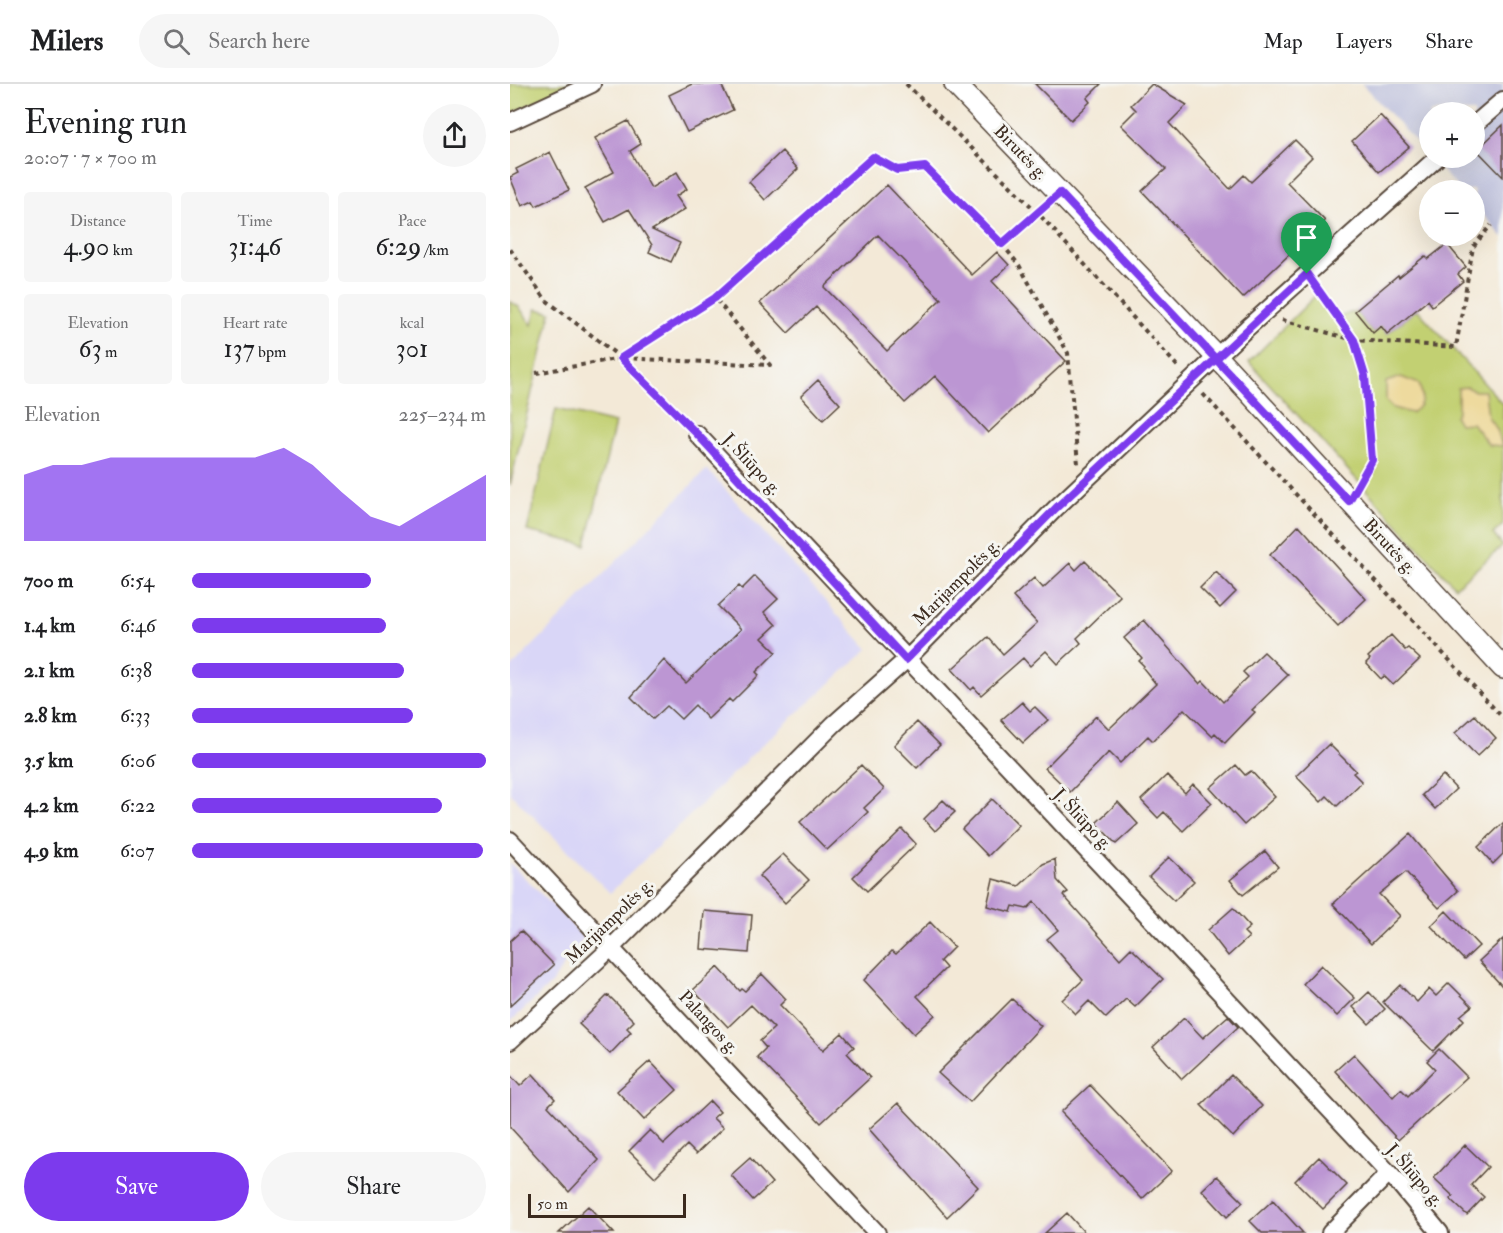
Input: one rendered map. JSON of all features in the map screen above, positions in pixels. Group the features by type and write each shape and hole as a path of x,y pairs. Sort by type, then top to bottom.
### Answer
{"street":[{"path":"510,122 592,84"},
{"name":"Birutės g.","path":"955,84 1217,357 1503,668"},
{"path":"1485,115 1503,100"},
{"name":"Marijampolės g.","path":"510,1041 612,947 834,724 906,660 1079,486 1262,314 1426,168"},
{"name":"J. Šliūpo g.","path":"697,434 906,660 1389,1173 1440,1233"},
{"name":"Palangos g.","path":"510,840 877,1233"},
{"path":"1330,1233 1389,1173"}],"path":[{"path":"906,84 1037,212 1503,718"},
{"path":"621,358 715,298 873,157 897,170 925,167 1002,244 1019,265 1068,353 1079,486"},
{"path":"1002,244 1060,193"},
{"path":"1262,314 1354,340 1456,347 1473,248 1491,225"},
{"path":"510,249 546,300 621,358 697,434"},
{"path":"1307,274 1354,340 1365,376 1372,460 1349,501"},
{"path":"537,373 621,358 770,365 715,298"}],"shaded area":[{"path":"1362,84 1503,84 1503,237 1485,217 1485,180 1451,180 1439,168 1485,168 1485,102 1419,102 1419,145"},
{"path":"707,469 868,649 763,744 610,893 510,793 510,669"},
{"path":"510,863 584,937 551,984 510,1022"}],"green space":[{"path":"510,84 574,84 510,114"},
{"path":"1316,295 1340,317 1355,311 1373,333 1381,326 1387,334 1417,309 1503,404 1503,525 1493,534 1503,546 1455,587 1249,362"},
{"path":"510,301 519,307 532,325 536,309 551,312 510,485"},
{"path":"556,409 615,423 586,545 527,531"}],"sand":[{"path":"1401,377 1419,384 1421,389 1420,404 1411,413 1393,408 1386,401 1386,382"},
{"path":"1467,387 1475,391 1485,391 1488,417 1497,429 1502,446 1489,445 1472,423 1459,424 1455,417 1458,410 1458,388"}],"building":[{"path":"692,84 721,84 733,110 687,132 669,95"},
{"path":"1035,84 1101,84 1087,98 1090,102 1071,120"},
{"path":"1152,84 1187,105 1169,123 1230,189 1244,175 1251,182 1295,140 1312,157 1287,182 1325,221 1243,298 1142,191 1166,169 1121,125 1136,110 1131,105"},
{"path":"1380,115 1409,147 1379,172 1352,141"},
{"path":"628,121 641,144 630,151 651,188 677,172 687,189 676,196 685,209 652,230 680,243 671,262 649,252 652,245 629,209 605,222 585,188 614,172 595,138"},
{"path":"1503,125 1503,177 1485,158 1485,142"},
{"path":"782,151 798,169 765,200 749,182"},
{"path":"550,152 569,190 536,206 533,201 522,206 510,177 518,173 516,169"},
{"path":"887,185 972,275 997,252 1009,265 992,281 1066,361 988,433 935,376 905,403 816,307 788,333 760,303","holes":["878,235 941,299 887,351 824,287"]},
{"path":"1444,246 1449,246 1466,267 1458,274 1463,281 1432,306 1428,300 1387,334 1381,326 1373,333 1355,311 1398,275 1399,277 1425,256 1428,259"},
{"path":"818,380 840,404 823,420 801,396"},
{"path":"1299,525 1366,599 1338,626 1270,555"},
{"path":"1085,561 1120,596 1077,638 1081,643 1058,664 1046,651 1030,666 1023,658 981,695 974,687 971,690 952,669 988,637 1003,654 1037,623 1013,597 1034,578 1043,588 1070,563 1076,570"},
{"path":"1216,572 1236,592 1220,608 1200,588"},
{"path":"755,576 778,599 764,612 776,625 762,638 776,652 756,672 759,675 732,702 729,699 708,719 695,705 681,719 667,706 653,719 631,697 664,660 686,683 741,629 718,606 739,586 742,589"},
{"path":"1144,620 1200,684 1203,681 1223,702 1248,677 1243,672 1264,652 1288,675 1252,710 1255,712 1225,743 1215,733 1212,736 1184,709 1153,741 1148,736 1120,763 1109,752 1070,792 1045,768 1096,716 1109,729 1156,684 1139,661 1142,658 1124,638"},
{"path":"1391,635 1405,650 1408,648 1420,659 1393,685 1384,676 1381,679 1366,663 1370,659 1368,657"},
{"path":"1022,702 1030,711 1035,707 1048,720 1023,743 1001,720"},
{"path":"1475,715 1496,738 1477,756 1455,733"},
{"path":"917,722 940,745 917,768 894,745"},
{"path":"1329,744 1356,771 1353,773 1362,782 1337,806 1327,796 1321,802 1296,776"},
{"path":"861,765 884,789 864,808 868,812 827,850 800,822"},
{"path":"1236,765 1245,775 1251,771 1275,797 1244,825 1210,788"},
{"path":"1167,775 1185,793 1193,784 1212,803 1183,831 1164,812 1158,818 1141,800"},
{"path":"1443,775 1456,789 1435,809 1422,795"},
{"path":"992,799 1019,825 988,856 962,829"},
{"path":"943,800 955,812 935,831 924,819"},
{"path":"1118,802 1138,824 1116,844 1096,823"},
{"path":"1503,823 1503,854 1493,864 1478,847"},
{"path":"902,829 916,844 867,891 853,877"},
{"path":"1410,834 1458,891 1439,908 1406,872 1379,894 1400,916 1371,944 1333,904"},
{"path":"1265,851 1278,867 1243,895 1230,880"},
{"path":"783,854 809,880 785,903 759,876"},
{"path":"1169,857 1194,881 1174,901 1149,877"},
{"path":"1055,859 1057,880 1068,892 1063,895 1120,959 1131,948 1163,979 1135,1007 1126,999 1106,1018 1089,1001 1076,1014 1062,1000 1083,980 1047,939 1058,930 1034,902 1027,909 1013,906 1011,912 987,906 993,879 1019,886 1043,864"},
{"path":"1233,908 1250,927 1244,932 1249,937 1228,956 1208,930"},
{"path":"704,911 752,915 749,953 701,949"},
{"path":"1446,911 1479,946 1464,960 1431,926"},
{"path":"930,922 954,947 940,961 946,968 917,996 935,1015 914,1034 864,980 892,951 896,954"},
{"path":"521,931 554,965 510,1006 510,941"},
{"path":"1503,939 1503,987 1479,961"},
{"path":"1321,965 1355,998 1337,1016 1303,984"},
{"path":"718,967 740,991 742,989 745,991 762,974 786,999 780,1005 823,1050 842,1033 854,1047 847,1053 870,1078 821,1123 757,1057 766,1048 760,1041 774,1028 751,1005 728,1027 693,990"},
{"path":"1449,983 1472,1006 1460,1016 1464,1020 1433,1051 1383,1002 1400,985 1417,1002 1429,989 1436,996"},
{"path":"1369,992 1385,1009 1369,1024 1353,1007"},
{"path":"608,995 634,1021 627,1028 631,1032 610,1054 579,1024"},
{"path":"1012,999 1041,1026 970,1102 938,1073"},
{"path":"1228,1016 1238,1027 1182,1079 1153,1047 1184,1018 1203,1038"},
{"path":"1439,1049 1467,1077 1398,1140 1335,1071 1354,1054 1393,1097 1401,1089 1408,1096 1435,1069 1427,1061"},
{"path":"650,1061 677,1090 644,1120 617,1091"},
{"path":"533,1074 555,1099 548,1106 599,1160 569,1192 510,1127 510,1075 520,1086"},
{"path":"1231,1075 1262,1106 1233,1137 1201,1105"},
{"path":"1090,1085 1172,1171 1142,1199 1061,1112"},
{"path":"710,1101 720,1112 713,1118 723,1128 696,1154 687,1145 655,1177 629,1151 650,1130 664,1144"},
{"path":"898,1103 978,1187 947,1217 869,1129"},
{"path":"1465,1145 1488,1167 1471,1185 1484,1197 1467,1215 1450,1199 1453,1196 1434,1178"},
{"path":"1319,1157 1347,1185 1323,1209 1295,1181"},
{"path":"750,1158 772,1183 753,1200 731,1175"},
{"path":"1217,1176 1243,1202 1227,1217 1202,1190"},
{"path":"1273,1200 1303,1233 1262,1233 1250,1221"},
{"path":"588,1206 614,1233 559,1233"},
{"path":"1067,1213 1085,1233 1045,1233"}],"route":[{"path":"1307,274 1247,328 1217,357 1192,382 1056,508 906,660 697,434 621,358 715,298 873,157 897,170 925,167 1002,244 1060,193 1217,357 1349,501 1372,460 1365,376 1354,340 1307,274"}]}
